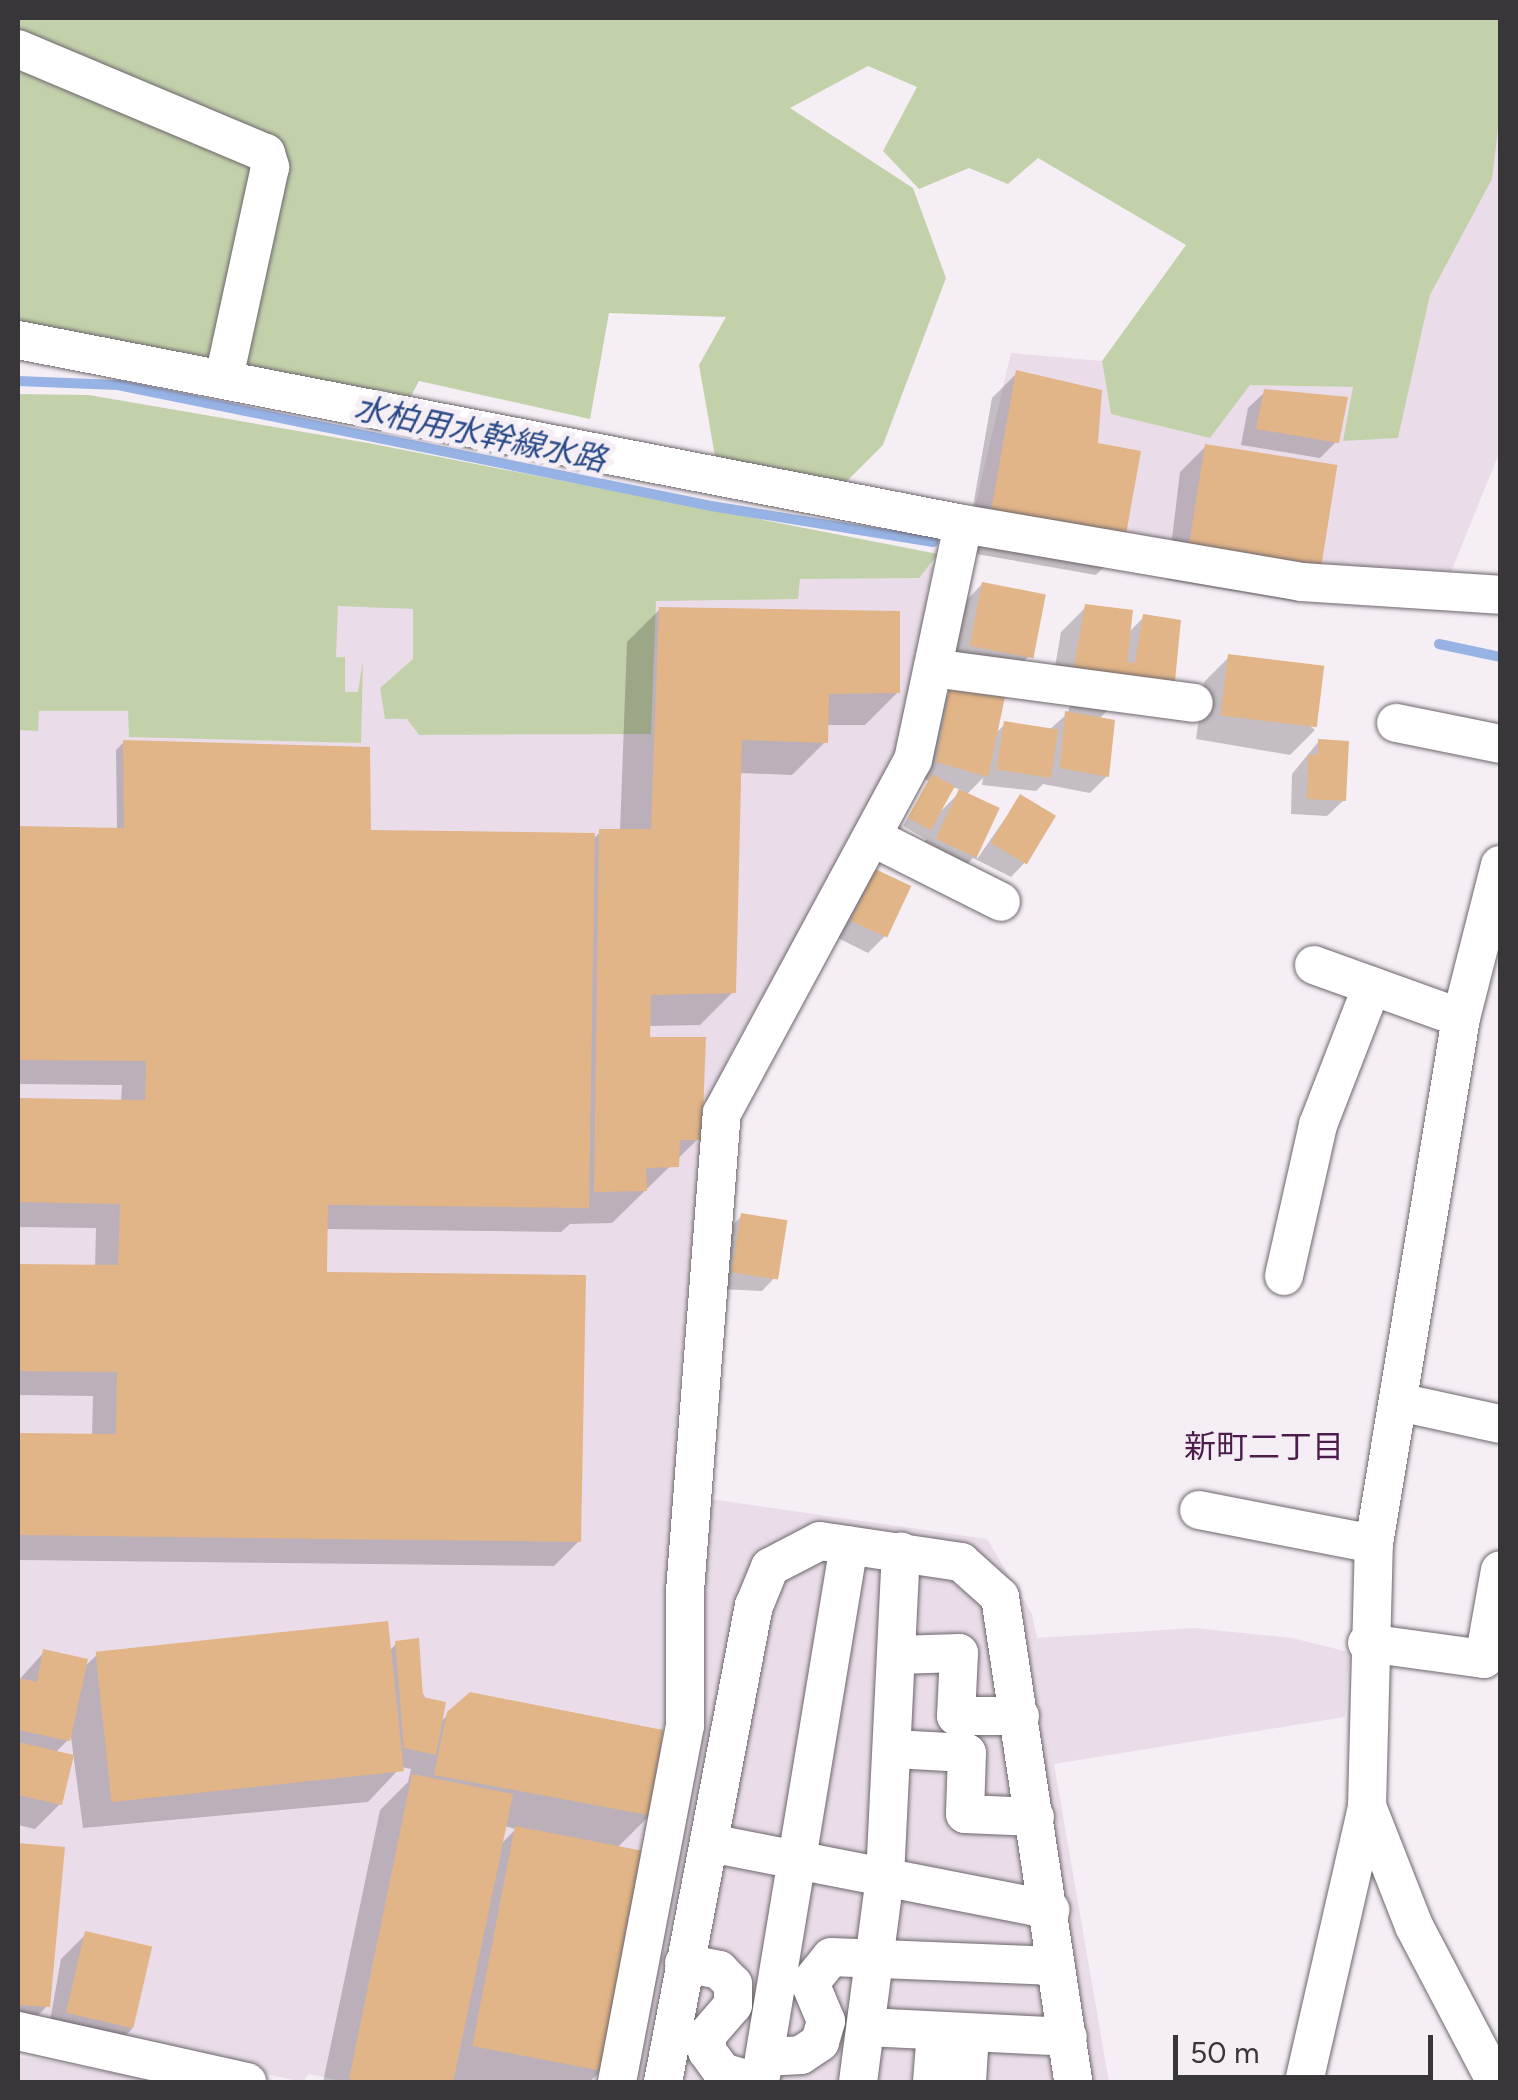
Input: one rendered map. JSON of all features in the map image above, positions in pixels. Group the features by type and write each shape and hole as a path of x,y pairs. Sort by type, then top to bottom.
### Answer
{"street":[{"path":"18,49 266,153 270,167 224,378"},
{"path":"18,340 963,524 1301,582 1500,595"},
{"path":"616,2082 686,1726 685,1591 722,1113 914,760 963,524"},
{"path":"933,668 1194,703"},
{"path":"1396,723 1500,744"},
{"path":"874,838 1001,902"},
{"path":"1304,2082 1367,1806 1367,1643 1374,1544 1461,1018 1500,864"},
{"path":"1314,965 1461,1018"},
{"path":"1284,1276 1318,1124 1372,986"},
{"path":"1398,1402 1500,1424"},
{"path":"1199,1510 1374,1544"},
{"path":"761,2074 849,1544"},
{"path":"663,2082 761,1585 770,1567 801,1546 849,1544 962,1562 1000,1597 1074,2082"},
{"path":"858,2082 885,1878 901,1552"},
{"path":"1367,1643 1484,1659 1500,1570"},
{"path":"898,1655 959,1654 956,1716 1020,1716"},
{"path":"893,1749 967,1753 965,1814 1035,1817"},
{"path":"1367,1806 1414,1926 1496,2082"},
{"path":"710,1843 1050,1910"},
{"path":"684,1963 719,1970 733,1984 733,2006 707,2035 707,2052 722,2072 761,2074 820,2042 826,2021 810,1982 821,1963 840,1955 1056,1966"},
{"path":"866,2027 1068,2037"},
{"path":"18,2031 248,2082"},
{"path":"932,2082 953,2032"},
{"path":"953,2032 966,2082"}],"shaded area":[{"path":"1500,113 1500,451 1449,577 1306,567 973,515 1011,353 1102,361 1111,414 1249,385 1354,387 1398,438 1430,295 1491,179"},
{"path":"18,400 171,410 933,566 898,756 729,1056 700,1150 677,1413 667,1773 602,2082 346,2082 309,2074 302,2082 18,2020"},
{"path":"710,1499 987,1539 1032,1614 1037,1638 1194,1628 1292,1638 1349,1652 1345,1717 1054,1764 1109,2082 628,2082 697,1736"},
{"path":"18,2057 46,2060 162,2082 18,2082"}],"green space":[{"path":"18,18 1500,18 1500,113 1492,179 1430,295 1398,438 1343,441 1353,387 1250,385 1210,438 1111,414 1102,361 1186,245 1038,158 1008,184 969,168 919,189 883,151 917,87 868,66 790,108 913,188 946,278 883,445 840,488 716,462 699,365 726,317 609,313 590,419 419,381 407,404 233,368 274,166 18,35"},
{"path":"18,54 263,155 221,367 18,328"},
{"path":"18,394 89,395 368,443 938,554 919,578 800,579 798,599 656,601 651,734 419,735 407,719 385,719 380,688 413,659 413,609 338,606 336,657 345,657 345,692 358,692 363,660 361,743 129,737 128,711 39,711 38,731 18,730"}],"building":[{"path":"1016,370 1102,390 1098,443 1141,451 1123,551 988,528"},
{"path":"1264,389 1348,397 1339,443 1256,429"},
{"path":"1205,444 1337,465 1320,576 1187,555"},
{"path":"982,582 1046,594 1033,658 970,646"},
{"path":"1085,604 1133,610 1127,662 1135,663 1143,614 1181,620 1175,681 1073,672"},
{"path":"659,607 900,611 900,693 829,694 828,743 742,740 736,993 651,995 650,1037 706,1037 702,1140 680,1140 679,1167 646,1168 647,1191 594,1192 599,829 651,829"},
{"path":"1228,654 1324,666 1317,727 1220,716"},
{"path":"949,690 1005,697 988,777 936,762"},
{"path":"1065,711 1115,720 1109,777 1060,768"},
{"path":"1004,721 1058,730 1051,778 996,769"},
{"path":"1318,739 1349,741 1346,801 1307,799 1308,755 1318,755"},
{"path":"123,740 370,747 371,830 595,833 589,1208 328,1205 327,1272 586,1275 581,1542 18,1535 18,1433 116,1434 117,1372 18,1371 18,1264 118,1265 120,1204 18,1202 18,1098 145,1100 146,1061 18,1060 18,826 124,828"},
{"path":"932,774 955,787 930,830 908,818"},
{"path":"959,789 1000,808 977,858 936,839"},
{"path":"1020,794 1056,816 1027,864 991,843"},
{"path":"875,869 911,886 887,938 851,921"},
{"path":"741,1213 787,1220 778,1280 732,1272"},
{"path":"388,1621 404,1771 111,1802 96,1652"},
{"path":"419,1638 423,1697 446,1702 436,1755 404,1748 395,1641"},
{"path":"43,1649 88,1659 70,1741 18,1730 18,1678 37,1682"},
{"path":"470,1692 663,1730 653,1816 434,1775 447,1712"},
{"path":"18,1742 74,1755 62,1805 18,1795"},
{"path":"412,1774 513,1794 453,2082 349,2079"},
{"path":"515,1826 649,1852 606,2072 472,2046"},
{"path":"18,1843 65,1847 50,2007 18,2005"},
{"path":"85,1931 152,1947 133,2028 66,2013"}],"waterway":[{"name":"水柏用水幹線水路","path":"18,381 118,385 711,506 933,542"},
{"name":"水柏用水幹線水路","path":"1439,644 1500,657"}],"district":[{"name":"新町二丁目","path":"1264,1447"}]}
